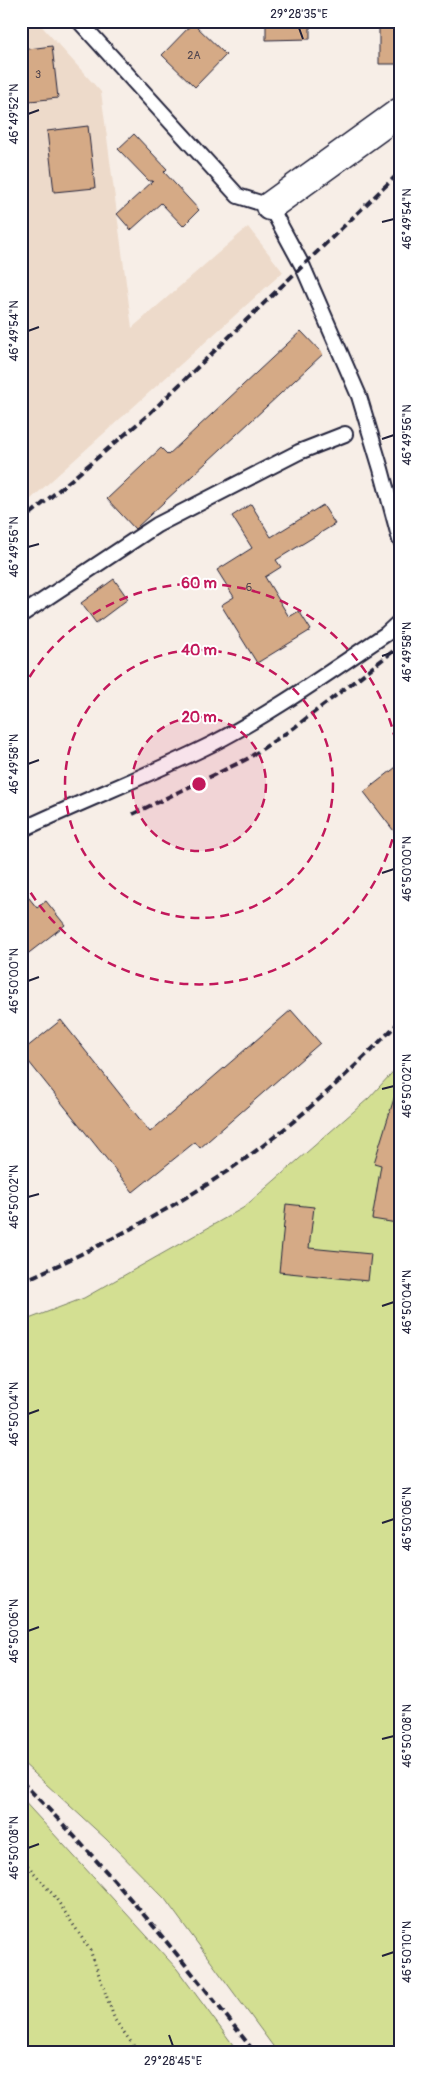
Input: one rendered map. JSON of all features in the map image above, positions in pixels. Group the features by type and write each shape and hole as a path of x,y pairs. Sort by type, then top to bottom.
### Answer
{"street":[{"path":"270,206 400,112"}],"lane":[{"path":"79,21 238,196 270,206 303,267 359,396 400,540"},
{"path":"21,614 157,524 299,452 345,434"},
{"path":"21,830 173,762 247,725 278,707 386,634 400,621"},
{"path":"21,820 45,819"}],"path":[{"path":"21,1858 54,1897 90,1950 115,2020 138,2053"}],"shaded area":[{"path":"21,21 37,21 101,92 132,328 248,227 283,272 21,508"}],"green space":[{"path":"400,1064 400,2053 278,2053 165,1899 106,1839 21,1761 21,1322 84,1298 243,1208 369,1098"},
{"path":"21,1798 177,1969 239,2053 21,2053"}],"building":[{"path":"266,21 310,21 310,39 266,40"},
{"path":"379,21 400,21 400,64 379,64"},
{"path":"193,23 226,55 195,87 162,55"},
{"path":"52,46 58,98 21,102 21,50"},
{"path":"88,126 95,188 54,192 47,131"},
{"path":"134,134 167,169 164,172 199,210 183,226 161,203 131,230 117,214 153,181 149,181 118,149"},
{"path":"301,331 323,354 135,529 107,499 161,448 168,455"},
{"path":"251,504 271,537 323,505 335,524 276,560 281,567 265,577 289,617 299,611 311,630 257,663 221,605 234,597 217,570 252,548 232,516"},
{"path":"114,579 128,599 96,623 81,603"},
{"path":"400,764 400,839 364,792"},
{"path":"21,888 37,908 46,901 65,925 21,959"},
{"path":"291,1010 320,1043 200,1148 195,1142 133,1192 21,1052 61,1020 150,1132"},
{"path":"396,1092 400,1093 400,1206 397,1223 372,1219 381,1165 374,1163"},
{"path":"286,1204 314,1207 309,1248 371,1254 368,1281 279,1272"}],"railway":[{"path":"21,522 148,415 400,172"},
{"path":"133,814 247,759 295,727 400,646"},
{"path":"21,1282 124,1232 222,1175 283,1130 314,1104 400,1021"},
{"path":"21,1781 113,1879 200,1982 255,2053"}]}
